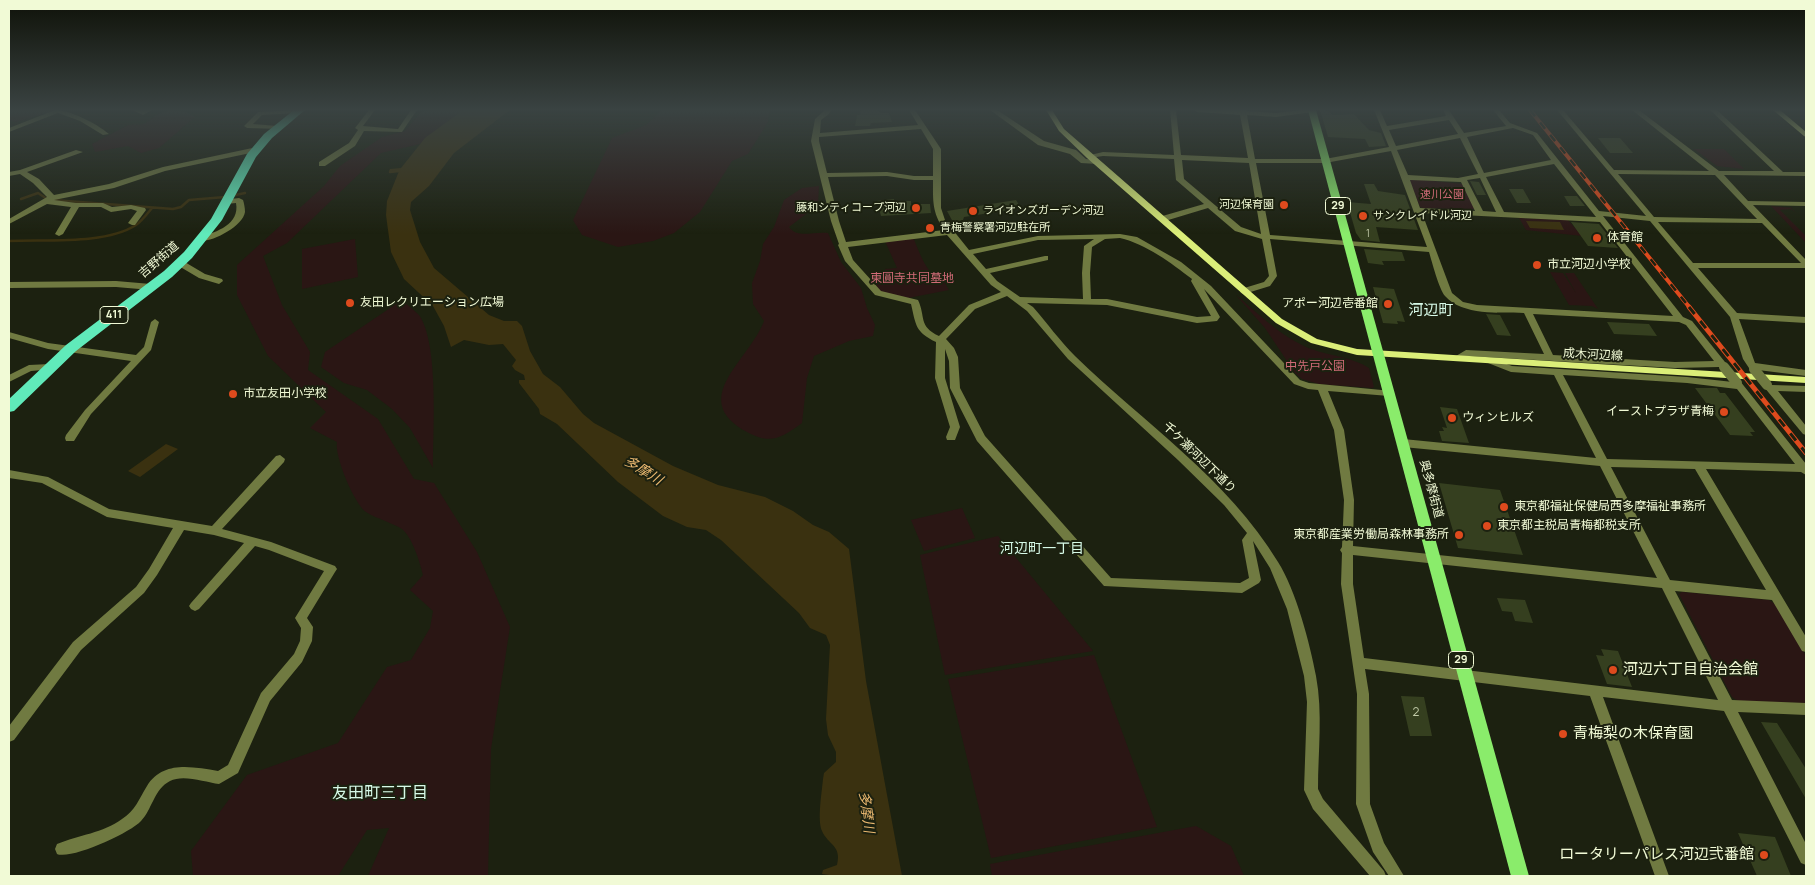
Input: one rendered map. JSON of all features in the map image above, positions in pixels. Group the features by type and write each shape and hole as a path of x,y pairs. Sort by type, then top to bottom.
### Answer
{"highway":[{"name":"吉野街道","path":"9,408 71,348 180,263 203,239 256,151"}],"main road":[{"name":"奥多摩街道","path":"1323,151 1520,876"}],"street":[{"path":"9,222 50,200 111,186 163,169 246,151"},
{"path":"322,164 341,151"},
{"path":"817,151 842,245 849,261 873,290 884,296 914,302 921,328 947,344 954,357 952,380 954,388 981,438 1108,583 1242,588 1250,586 1255,580 1247,540 1253,533"},
{"name":"千ケ瀬河辺下通り","path":"937,151 937,208 941,220 949,232 984,272 1007,294 1019,300 1037,316 1071,357 1182,457 1228,502 1253,533 1275,566 1299,628 1310,676 1313,702 1311,790 1318,804 1379,876"},
{"path":"1071,151 1084,161 1097,162"},
{"name":"成木河辺線","path":"1085,151 1279,321 1302,336 1340,349 1378,354 1806,380"},
{"path":"1176,151 1180,180 1241,230 1266,236 1432,250"},
{"path":"1244,291 1264,285 1272,278 1250,151"},
{"path":"1090,156 1103,154 1252,161 1326,161 1376,151"},
{"path":"1394,151 1448,294 1455,301 1472,308 1680,318"},
{"path":"1471,151 1501,215"},
{"path":"1548,151 1680,318 1691,325 1805,470"},
{"path":"1595,151 1734,316 1753,368 1806,432"},
{"path":"1688,151 1717,173 1806,265"},
{"path":"1757,151 1781,174"},
{"path":"9,174 21,172 79,152"},
{"path":"1405,177 1463,179 1556,161"},
{"path":"21,172 36,180 50,200 76,205 103,205 112,210 131,207 142,210 132,224"},
{"path":"1613,172 1806,174"},
{"path":"823,175 887,174 914,178 937,178"},
{"path":"1463,179 1480,214"},
{"path":"1747,203 1806,204"},
{"path":"59,234 76,205"},
{"path":"1162,219 1210,205"},
{"path":"1417,210 1501,215 1764,221"},
{"path":"842,245 949,232"},
{"path":"967,253 1038,238 1120,236 1134,239 1158,252 1192,276 1227,306 1292,378 1302,385 1389,393"},
{"path":"1087,301 1086,273 1088,246 1102,237"},
{"path":"984,272 1046,258"},
{"path":"180,263 202,276 219,282"},
{"path":"1690,265 1806,265"},
{"path":"1019,300 1107,302 1197,320 1214,319 1214,314 1192,276"},
{"path":"9,285 116,284 151,287"},
{"path":"951,437 954,427 940,378 941,339 972,307 1007,294"},
{"path":"1527,311 1550,358"},
{"path":"1734,316 1806,320"},
{"path":"70,438 88,412 139,360 148,348 155,322"},
{"path":"9,335 48,346 71,348 139,360"},
{"path":"1456,358 1466,353 1723,366"},
{"path":"1492,361 1511,369 1738,385"},
{"path":"9,379 28,368 50,367"},
{"path":"1753,368 1806,373"},
{"path":"1557,372 1806,858"},
{"path":"1769,386 1806,388"},
{"path":"1322,387 1339,430 1340,452 1349,500 1346,550 1347,584 1363,694 1363,804 1378,847 1397,876"},
{"path":"1403,443 1604,463 1805,470"},
{"path":"214,531 280,459"},
{"path":"1698,465 1806,647"},
{"path":"9,474 44,480 107,513 214,531 253,541 331,569 302,618 307,627 306,641 298,658 264,697 233,769 219,778 183,772 167,775 154,787 142,810 133,820 109,834 62,849"},
{"path":"9,736 77,646 140,590 154,572 181,524"},
{"path":"195,606 253,541"},
{"path":"1346,550 1775,596"},
{"path":"1360,663 1728,705 1806,709"},
{"path":"1594,691 1662,876"}],"green space":[{"path":"361,151 388,151 381,153 287,243 263,256 282,305 310,352 308,370 378,419 414,479 434,483 477,552 510,627 491,749 488,876 368,876 389,828 367,830 338,876 193,876 191,851 247,775 338,743 387,667 411,660 430,628 433,611 410,590 423,575 418,557 409,538 402,529 361,508 342,468 337,442 310,428 326,412 268,356 237,295 237,265 324,186 340,166"},
{"path":"606,151 750,151 748,154 732,161 700,212 674,233 653,241 618,247 582,235 573,220"},
{"path":"1697,151 1726,151 1744,169 1717,166"},
{"name":"速川公園","path":"1412,179 1463,184 1475,209 1420,207 1410,181"},
{"path":"819,186 818,205 789,227 792,231 801,234 828,233 841,262 861,288 875,325 873,336 849,341 814,356 807,378 802,423 782,436 769,439 763,438 747,432 730,419 722,406 722,393 727,379 757,336 764,321 753,304 752,283 760,261 763,244 774,227 784,200 802,188"},
{"path":"1771,206 1794,208 1791,208 1796,213 1791,209 1780,210 1806,236 1806,243"},
{"path":"1519,218 1568,220 1582,236 1526,230"},
{"name":"東圓寺共同墓地","path":"913,237 928,269 937,278 943,280 949,290 908,298 879,292 868,281 888,279 885,269 897,268 885,241"},
{"path":"355,239 358,277 302,289 302,249"},
{"path":"1550,272 1563,273 1576,293 1565,273 1574,273 1598,309 1592,306 1569,305"},
{"name":"中先戸公園","path":"1236,295 1271,325 1300,344 1311,349 1356,361 1369,368 1374,387 1319,384 1302,379 1295,373 1265,328"},
{"path":"402,300 419,315 430,346 434,388 433,468 410,428 392,409 367,390 344,383 321,367 325,352"},
{"path":"962,508 975,538 924,551 911,520"},
{"path":"998,536 1093,651 945,675 920,555"},
{"path":"1682,592 1769,600 1776,605 1806,656 1806,703 1738,701 1732,697 1679,594"},
{"path":"1094,655 1157,827 991,858 948,679"},
{"path":"1196,826 1231,846 1244,876 992,876 990,864"}],"water":[{"name":"多摩川","path":"414,151 456,151 429,186 411,202 410,210 420,242 434,268 489,315 504,321 517,321 522,326 530,351 543,374 560,387 583,414 594,423 673,466 718,485 765,497 793,511 813,525 829,532 849,549 866,681 902,876 836,876 822,874 823,870 837,865 838,858 836,849 822,831 820,820 824,773 836,762 836,752 828,735 826,719 830,645 826,635 810,628 799,613 721,540 706,530 687,527 663,516 618,482 557,424 540,414 539,409 519,383 519,380 525,380 524,375 512,366 516,360 503,344 489,345 464,340 451,347 444,326 433,306 404,279 391,252 386,215 387,201 399,171 389,171 390,169 401,168"},
{"path":"1526,221 1560,222 1564,230 1530,228"},
{"path":"166,444 178,449 140,477 128,471"}],"building":[{"path":"1609,151 1632,151 1633,153 1610,153"},
{"path":"1470,181 1479,182 1486,195 1477,195"},
{"path":"1364,184 1374,184 1378,191 1405,195 1418,230 1376,227 1380,242 1361,240 1356,233 1347,202 1371,204"},
{"path":"1509,189 1523,189 1531,203 1517,203"},
{"path":"1564,196 1577,196 1585,206 1570,206"},
{"name":"藤和シティコープ河辺","path":"894,199 894,201 911,201 911,204 930,204 931,213 881,216 877,201"},
{"name":"ライオンズガーデン河辺","path":"1016,200 1021,208 964,217 963,220 953,222 947,211"},
{"name":"体育館","path":"1571,222 1599,224 1618,248 1588,246"},
{"path":"1364,249 1402,252 1405,261 1382,261 1384,265 1368,263"},
{"name":"アポー河辺壱番館","path":"1373,287 1394,289 1405,322 1397,321 1398,324 1383,323"},
{"path":"1486,314 1500,315 1511,336 1497,335"},
{"path":"1607,322 1649,324 1657,336 1614,334"},
{"name":"イーストプラザ青梅","path":"1695,388 1717,388 1720,393 1725,393 1755,432 1750,432 1753,436 1730,435"},
{"name":"ウィンヒルズ","path":"1440,407 1457,409 1469,443 1442,441 1439,431 1444,431 1442,427 1447,428"},
{"path":"1439,483 1500,490 1523,555 1458,548"},
{"path":"1497,598 1525,600 1533,623 1515,621 1512,612 1502,611"},
{"name":"河辺六丁目自治会館","path":"1601,649 1618,651 1632,687 1607,684 1596,655 1604,656"},
{"path":"1401,696 1424,697 1432,736 1410,736"},
{"path":"1761,722 1777,723 1806,769 1806,799"},
{"name":"ロータリーパレス河辺弐番館","path":"1738,833 1775,837 1791,876 1757,876"}],"waterway":[{"path":"390,172 399,171"},
{"path":"21,199 38,193 47,199"},
{"path":"231,196 245,193"},
{"path":"53,200 173,209 181,207 189,200 225,197"},
{"path":"9,241 74,240 108,236 136,225 152,208"}],"railway":[{"path":"1563,151 1690,308"},
{"path":"1689,307 1806,453"}],"place":[{"name":"河辺保育園","path":"1284,205"},
{"name":"藤和シティコープ河辺","path":"916,208"},
{"name":"ライオンズガーデン河辺","path":"973,211"},
{"name":"サンクレイドル河辺","path":"1363,216"},
{"name":"青梅警察署河辺駐在所","path":"930,228"},
{"name":"体育館","path":"1597,238"},
{"name":"市立河辺小学校","path":"1537,265"},
{"name":"友田レクリエーション広場","path":"350,303"},
{"name":"アポー河辺壱番館","path":"1388,304"},
{"name":"市立友田小学校","path":"233,394"},
{"name":"イーストプラザ青梅","path":"1724,412"},
{"name":"ウィンヒルズ","path":"1452,418"},
{"name":"東京都福祉保健局西多摩福祉事務所","path":"1504,507"},
{"name":"東京都主税局青梅都税支所","path":"1487,526"},
{"name":"東京都産業労働局森林事務所","path":"1459,535"},
{"name":"河辺六丁目自治会館","path":"1613,670"},
{"name":"青梅梨の木保育園","path":"1563,734"},
{"name":"ロータリーパレス河辺弐番館","path":"1764,855"}],"district":[{"name":"河辺町","path":"1431,311"},
{"name":"河辺町一丁目","path":"1042,549"},
{"name":"友田町三丁目","path":"380,794"}]}
